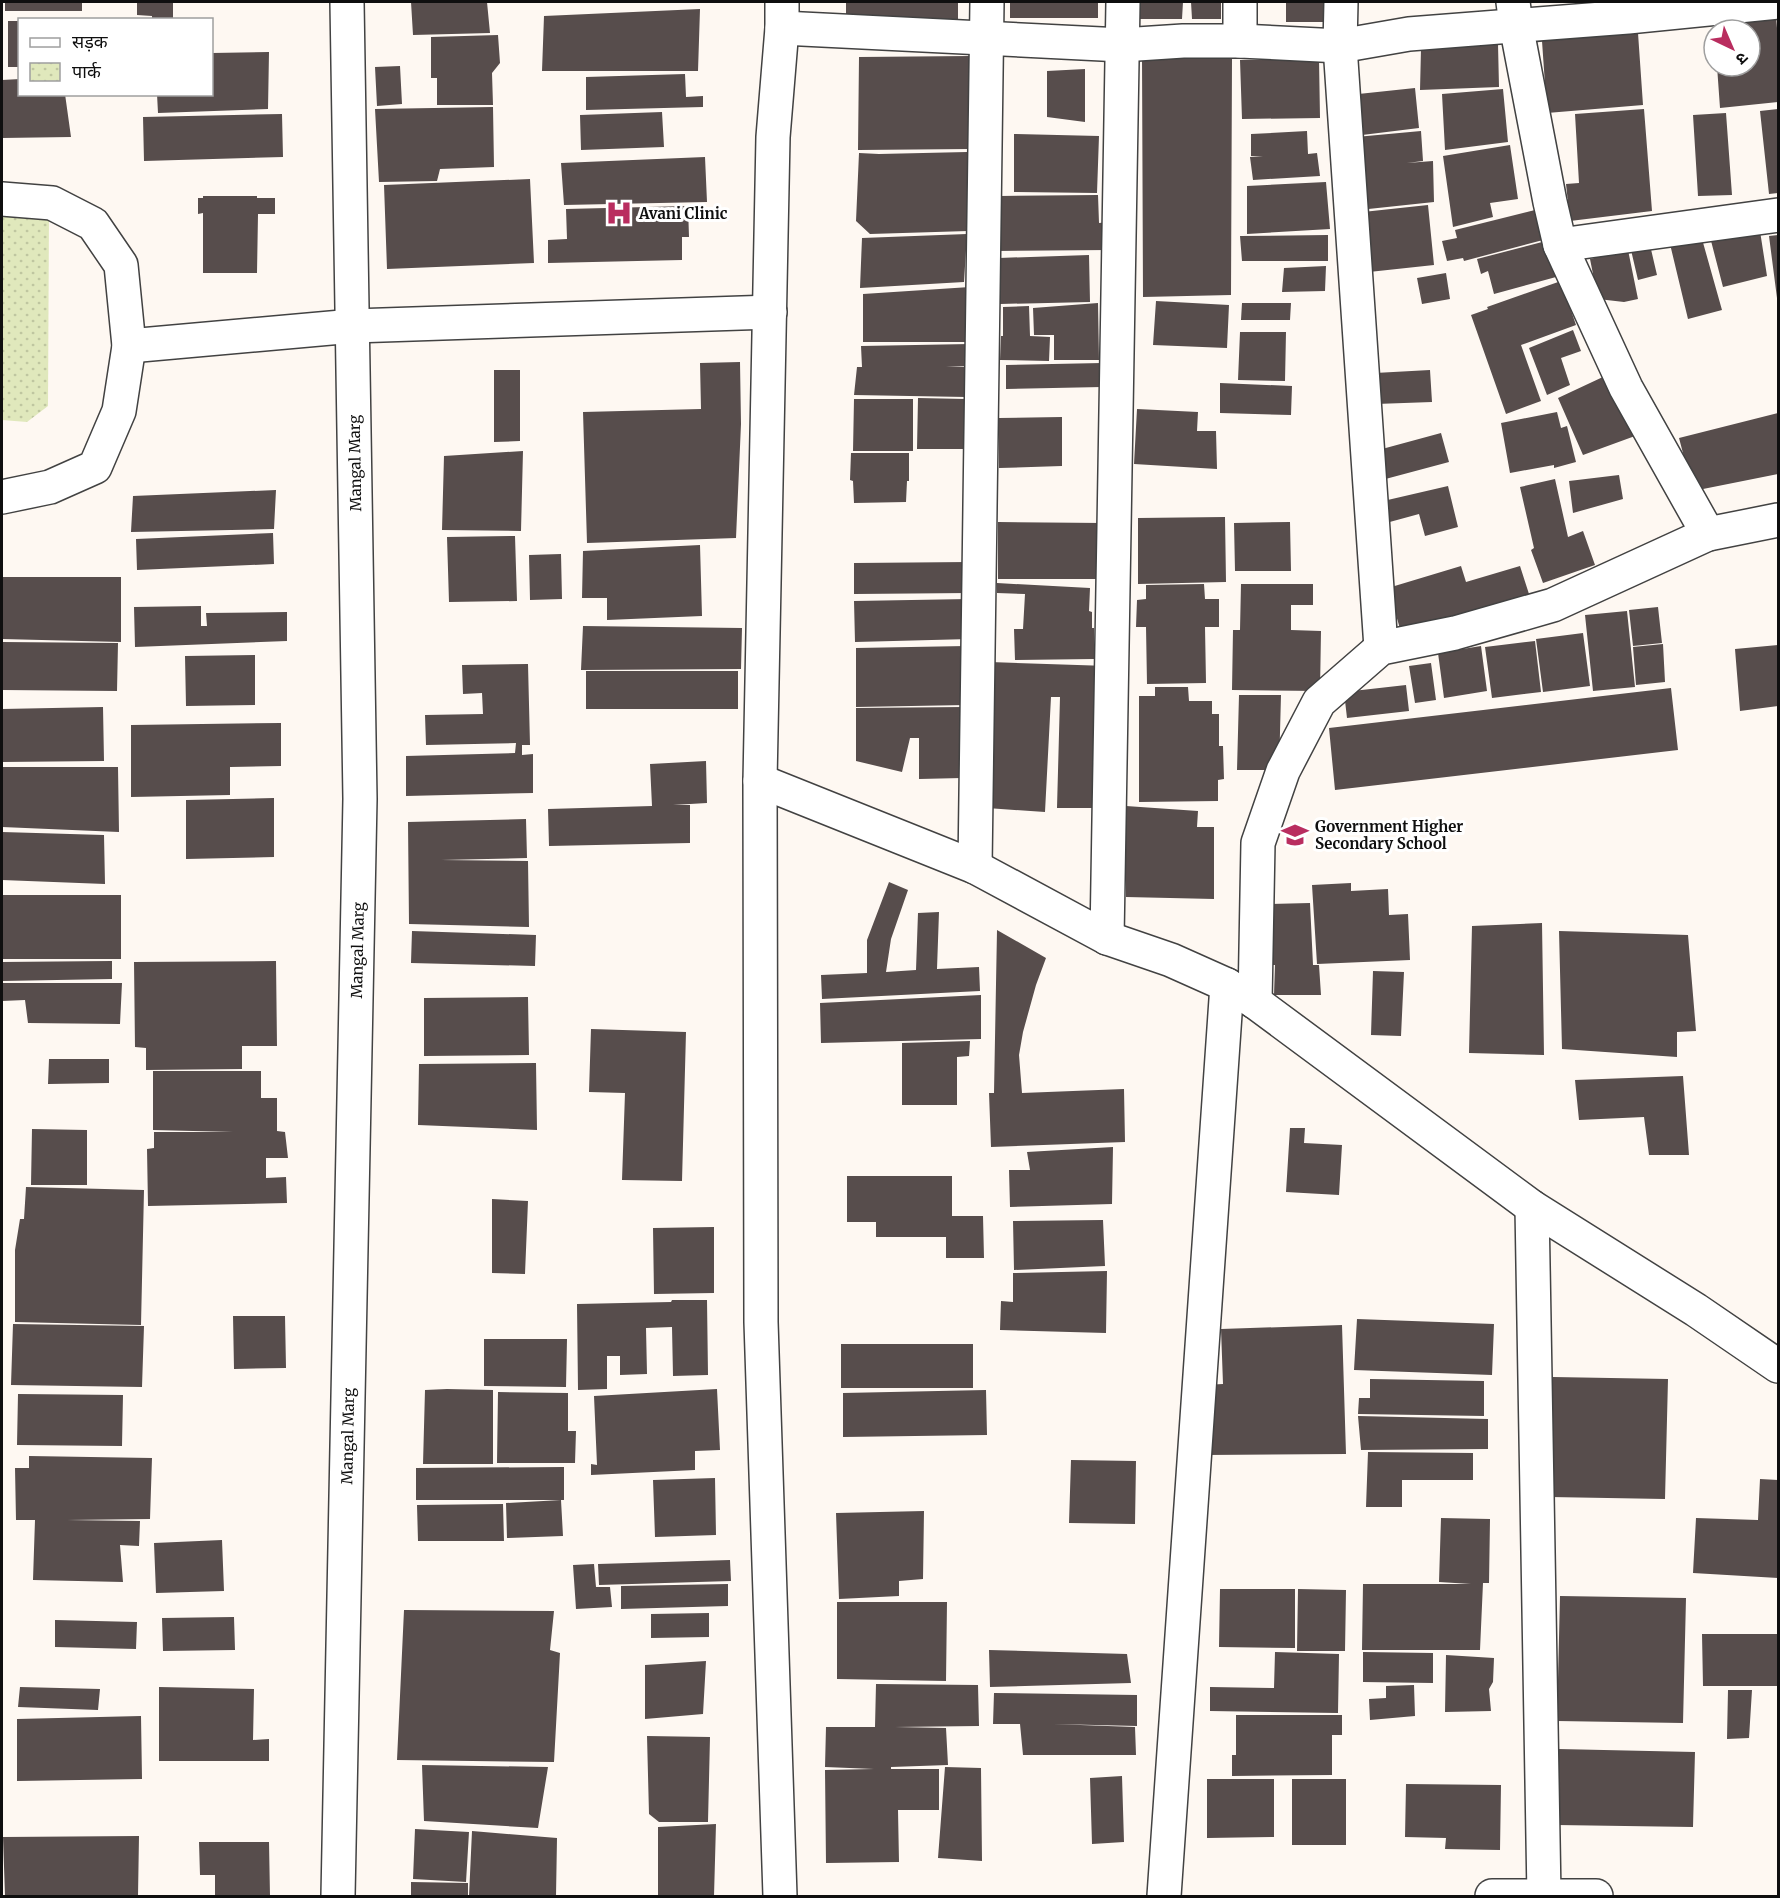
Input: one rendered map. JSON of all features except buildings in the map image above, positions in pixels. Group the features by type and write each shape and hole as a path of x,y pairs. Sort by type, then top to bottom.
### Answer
{"street":[{"name":"Mangal Marg","path":"338,1896 360,799 347,2"},
{"path":"975,867 987,2"},
{"path":"1107,938 1123,2"},
{"path":"1240,2 1240,41"},
{"path":"1341,2 1341,46 1381,648"},
{"path":"780,1896 761,1322 760,781 773,137 782,15 987,39 1122,45 1183,41 1240,41 1341,46 1514,13 1628,17 1778,2"},
{"path":"1514,13 1560,245 1626,388 1708,534"},
{"path":"2,199 52,203 93,224 121,265 129,346 119,411 95,467 50,487 2,497"},
{"path":"1560,245 1779,215"},
{"path":"129,346 353,326 770,312"},
{"path":"1255,1002 1258,843 1283,771 1319,702 1381,648 1455,633 1553,605 1708,534 1779,520"},
{"path":"760,781 975,867 1107,938 1172,960 1227,985 1255,1002 1532,1207 1696,1310 1779,1366"},
{"path":"1164,1896 1227,985"},
{"path":"1532,1207 1544,1896"},
{"path":"1492,1896 1596,1896"}],"green space":[{"path":"2,192 49,213 48,406 27,422 2,420"}],"place":[{"name":"Avani Clinic","path":"619,213"},
{"name":"Government Higher Secondary School","path":"1295,835"}]}
